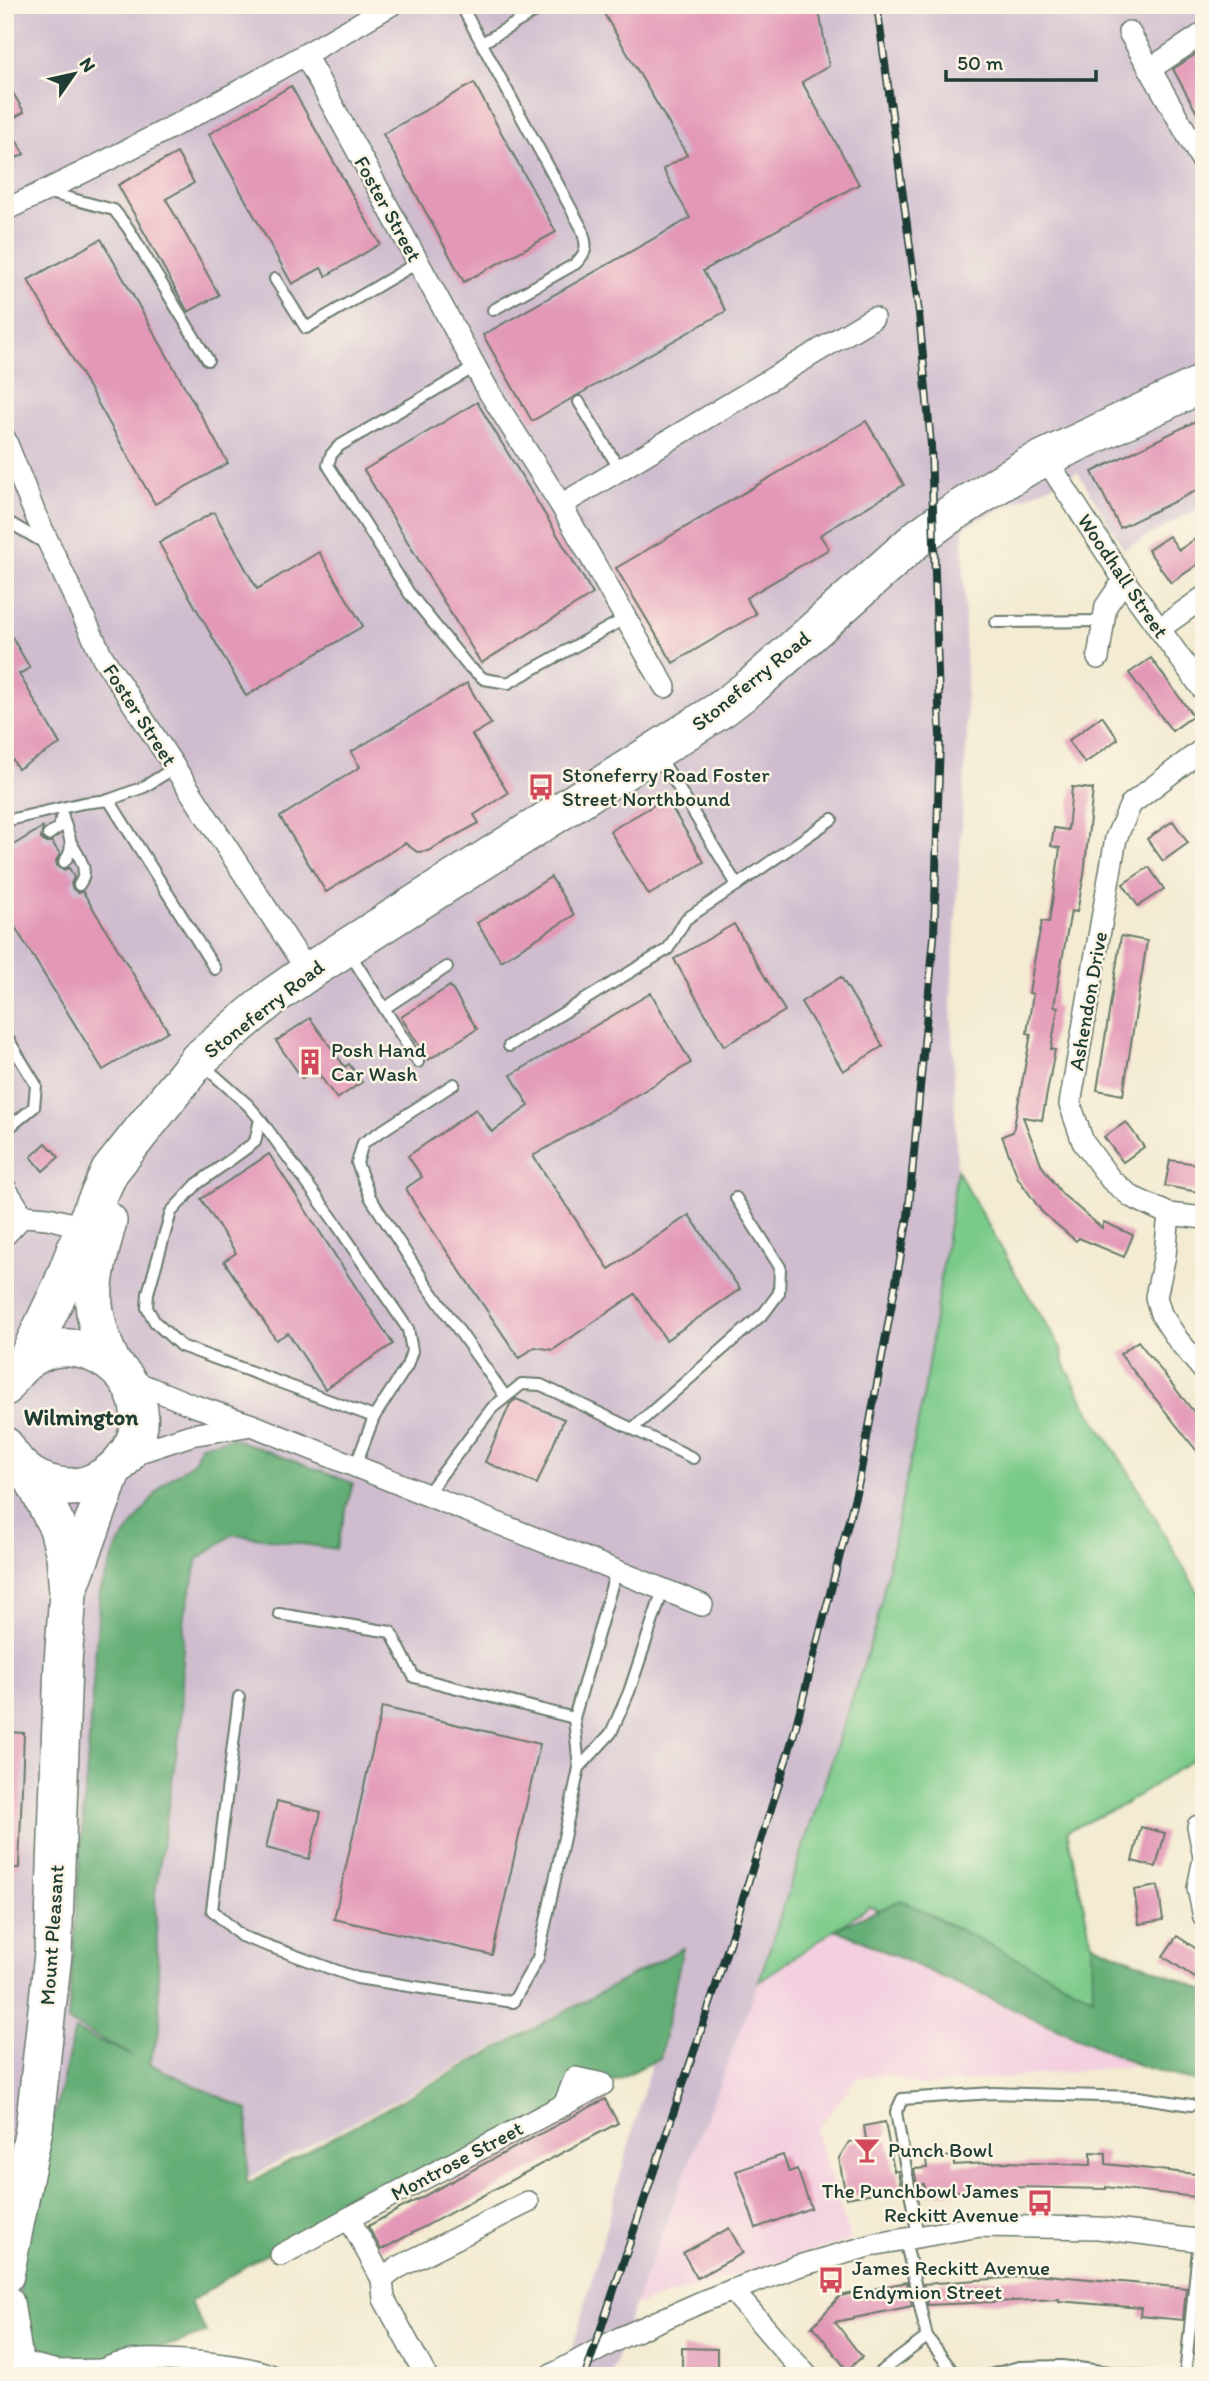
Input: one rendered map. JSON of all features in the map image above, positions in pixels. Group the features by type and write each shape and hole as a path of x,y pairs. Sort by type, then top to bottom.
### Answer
{"highway":[{"name":"Stoneferry Road","path":"16,1374 62,1285 84,1227 110,1171 198,1060 275,995 346,947 723,708 753,685 929,530 999,482 1204,383"},
{"name":"Stoneferry Road","path":"68,1592 120,1464 135,1438 139,1418 136,1398 98,1335 93,1308 94,1274 113,1198 145,1126"},
{"path":"16,1374 46,1350 68,1347 91,1350 119,1370"},
{"path":"5,1446 13,1460 32,1477 52,1485 73,1487 94,1483 120,1464"},
{"path":"32,1477 58,1528 65,1555 68,1592"},
{"name":"Mount Pleasant","path":"5,2275 34,2129 53,1954 68,1592"},
{"path":"5,2303 17,2360"}],"street":[{"path":"5,210 78,176 305,55 391,5"},
{"path":"1129,32 1204,164"},
{"path":"1150,69 1204,33"},
{"name":"Foster Street","path":"305,55 475,367 561,505 664,687"},
{"path":"561,505 873,318"},
{"name":"Foster Street","path":"5,439 102,656 307,972"},
{"name":"Woodhall Street","path":"1046,458 1124,580 1204,691"},
{"path":"1098,658 1105,606 1124,580"},
{"path":"1159,629 1204,597"},
{"name":"Ashendon Drive","path":"1204,748 1131,804 1116,838 1070,1104 1083,1142 1111,1180 1132,1196 1169,1214 1204,1218"},
{"path":"5,1188 23,1216"},
{"path":"1169,1214 1165,1255 1156,1297 1161,1314 1172,1331 1204,1371"},
{"path":"23,1216 48,1218 84,1227"},
{"path":"5,1235 23,1216"},
{"path":"119,1370 192,1405 252,1426 702,1605"},
{"path":"120,1464 191,1435 252,1426"},
{"path":"1194,1822 1204,1857 1198,1888 1204,1917"},
{"name":"Montrose Street","path":"281,2255 564,2105"},
{"path":"382,2279 528,2202"},
{"path":"349,2218 382,2279 384,2299 426,2376"},
{"path":"550,2376 620,2338 732,2290 798,2266 877,2244 980,2226 1099,2228 1201,2241"},
{"path":"732,2290 807,2376"},
{"path":"17,2360 57,2371 95,2373 133,2361 213,2363 272,2376"}],"lane":[{"path":"461,5 581,227 586,243 583,256 575,264 493,310"},
{"path":"482,43 546,5"},
{"path":"44,192 114,210 128,228 208,360"},
{"path":"275,279 306,328 417,262"},
{"path":"475,367 339,446 331,455 328,464 409,593 467,665 484,679 508,683 626,618"},
{"path":"579,402 620,470"},
{"path":"5,520 51,547"},
{"path":"996,622 1103,621"},
{"path":"656,752 737,885"},
{"path":"5,821 62,813 83,803 110,800 144,786 174,768"},
{"path":"110,800 215,968"},
{"path":"48,835 58,828 62,813"},
{"path":"62,813 72,844 85,869 85,877 79,885"},
{"path":"509,1046 668,949 686,919 832,819"},
{"path":"64,862 71,854 72,844"},
{"path":"346,947 418,1062"},
{"path":"385,1008 447,967"},
{"path":"5,1034 36,1085 34,1107 5,1131"},
{"path":"198,1060 260,1119 408,1329 412,1351 407,1366 374,1417 355,1467"},
{"path":"454,1084 363,1143 357,1163 377,1208 426,1284 505,1396"},
{"path":"260,1119 255,1142 197,1184 171,1212 148,1293 147,1308 155,1322 181,1346 374,1417"},
{"path":"632,1429 764,1313 779,1293 780,1267 736,1198"},
{"path":"426,1495 492,1408 522,1384 541,1385 693,1458"},
{"path":"239,1697 212,1910 241,1936 357,1978 513,2002 538,1958 579,1768 574,1718 616,1571"},
{"path":"579,1768 611,1733 629,1692 663,1590"},
{"path":"279,1614 391,1632 414,1677 574,1718"},
{"path":"956,2376 927,2337 911,2238 896,2112 902,2099 993,2093 1138,2097 1191,2105"},
{"path":"1185,2376 1201,2241"},
{"path":"875,2376 927,2337"},
{"path":"986,2376 1019,2367 1062,2366 1140,2376"}],"shaded area":[{"path":"5,5 1204,5 1204,505 1124,549 1078,472 963,527 967,735 951,998 957,1170 923,1398 876,1627 759,1981 634,2306 611,2376 565,2376 683,1948 248,2178 247,2238 55,2376 5,2376"},
{"path":"870,1906 1106,2008 1138,2065 919,2086 888,2075 857,2078 816,2131 851,2240 634,2306 759,1981"}],"green space":[{"path":"957,1170 1061,1348 1064,1363 1086,1406 1128,1471 1204,1603 1204,1741 1198,1756 1125,1804 1067,1831 1106,2008 870,1906 759,1981 876,1627 923,1398"},
{"path":"232,1438 353,1483 336,1549 233,1534 198,1559 184,1617 181,1722 155,1893 160,2028 149,2064 248,2110 247,2184 683,1948 660,2058 255,2260 190,2302 206,2332 174,2344 83,2364 48,2355 22,2342 19,2260 75,2030 133,2056 68,2021 100,1592 118,1545 164,1483 195,1461 200,1445"},
{"path":"901,1900 1093,1997 1092,1943 1204,1990 1204,2084 1138,2065 835,1929"}],"building":[{"path":"599,5 818,5 829,66 802,82 859,184 703,271 726,311 532,421 483,335 690,218 663,169 687,155"},
{"path":"1204,49 1204,126 1173,69"},
{"path":"5,79 24,112 6,122 24,154 5,164"},
{"path":"474,83 556,232 464,282 383,134"},
{"path":"291,86 380,244 326,276 321,268 292,284 209,134"},
{"path":"177,153 194,183 166,199 219,295 188,312 118,185"},
{"path":"101,239 228,463 155,504 28,280"},
{"path":"477,402 593,594 481,663 364,470"},
{"path":"1204,417 1204,487 1120,528 1092,472"},
{"path":"866,421 904,485 820,535 829,549 746,598 756,614 673,663 616,568"},
{"path":"214,512 257,589 319,552 363,626 246,696 159,543"},
{"path":"1204,533 1204,560 1171,583 1148,550 1169,536 1179,550"},
{"path":"5,625 30,668 19,674 60,744 18,769 5,747"},
{"path":"1151,658 1193,716 1172,731 1129,673"},
{"path":"467,683 491,724 472,735 508,793 474,815 479,823 428,851 417,852 405,843 326,892 280,817 360,767 351,752"},
{"path":"1102,716 1118,739 1085,763 1068,741"},
{"path":"1072,787 1093,789 1084,875 1077,912 1071,911 1058,982 1054,1006 1058,1007 1051,1049 1055,1050 1042,1120 1023,1117 1042,1166 1062,1194 1102,1228 1104,1222 1133,1235 1124,1257 1079,1238 1076,1241 1042,1212 1018,1178 1002,1136 1013,1132 1031,1034 1027,1033 1033,994 1029,993 1034,962 1042,921 1049,922 1058,863 1060,848 1051,846 1054,828 1068,830"},
{"path":"666,798 704,862 649,895 610,831"},
{"path":"1173,821 1188,843 1163,861 1147,839"},
{"path":"43,827 41,839 52,842 60,854 56,861 57,866 63,870 69,868 74,877 71,884 73,889 78,893 83,892 168,1031 103,1070 5,911 5,850"},
{"path":"1149,867 1164,889 1138,906 1123,884"},
{"path":"551,877 574,915 501,961 477,923"},
{"path":"734,924 785,1011 724,1046 674,959"},
{"path":"1121,936 1147,941 1123,1095 1097,1090"},
{"path":"841,977 883,1046 843,1071 801,1002"},
{"path":"450,986 477,1029 428,1060 401,1017"},
{"path":"651,993 691,1063 533,1156 609,1269 689,1215 740,1289 666,1340 635,1294 553,1350 535,1347 519,1358 414,1203 406,1188 422,1177 408,1156 476,1109 492,1132 529,1106 511,1075"},
{"name":"Posh Hand Car Wash","path":"310,1018 345,1067 349,1064 362,1082 337,1099 315,1069 302,1078 276,1041"},
{"path":"1126,1122 1144,1147 1123,1162 1104,1137"},
{"path":"46,1143 59,1157 43,1171 31,1157"},
{"path":"269,1154 393,1344 325,1389 288,1333 276,1340 224,1261 236,1253 201,1199"},
{"path":"1170,1160 1204,1165 1204,1193 1165,1186"},
{"path":"1138,1341 1204,1425 1204,1460 1120,1354"},
{"path":"516,1399 564,1419 537,1484 485,1462 510,1404"},
{"path":"382,1707 540,1744 492,1955 334,1919"},
{"path":"5,1732 24,1733 19,1868 5,1868"},
{"path":"277,1801 321,1812 309,1859 266,1848"},
{"path":"1141,1827 1165,1833 1156,1867 1132,1861"},
{"path":"1158,1886 1163,1920 1139,1924 1134,1890"},
{"path":"1177,1936 1204,1954 1204,1984 1163,1956"},
{"path":"605,2099 618,2123 381,2250 368,2226"},
{"name":"Punch Bowl","path":"885,2122 894,2171 898,2171 901,2188 846,2198 839,2158 849,2142 866,2139 864,2126"},
{"path":"1091,2152 1106,2153 1106,2164 1204,2175 1204,2198 1106,2187 1010,2187 924,2194 924,2184 917,2185 914,2169 927,2168 926,2159 954,2156 954,2165 1004,2162 1091,2165"},
{"path":"783,2155 789,2172 797,2169 811,2208 756,2228 736,2171"},
{"path":"729,2228 743,2253 697,2278 683,2253"},
{"path":"1046,2275 1186,2288 1183,2320 1140,2316 1141,2308 1059,2299 928,2305 923,2284"},
{"path":"907,2282 912,2306 835,2322 862,2357 847,2370 812,2327 840,2296"},
{"path":"682,2348 717,2349 717,2375 682,2375"}],"railway":[{"path":"585,2376 714,1992 792,1741 859,1481 908,1217 934,937 940,737 931,445 919,313 877,5"}],"place":[{"name":"Stoneferry Road Foster Street Northbound","path":"541,787"},
{"name":"Posh Hand Car Wash","path":"310,1062"},
{"name":"Punch Bowl","path":"867,2150"},
{"name":"The Punchbowl James Reckitt Avenue","path":"1040,2203"},
{"name":"James Reckitt Avenue Endymion Street","path":"831,2280"}],"district":[{"name":"Wilmington","path":"81,1417"}]}
